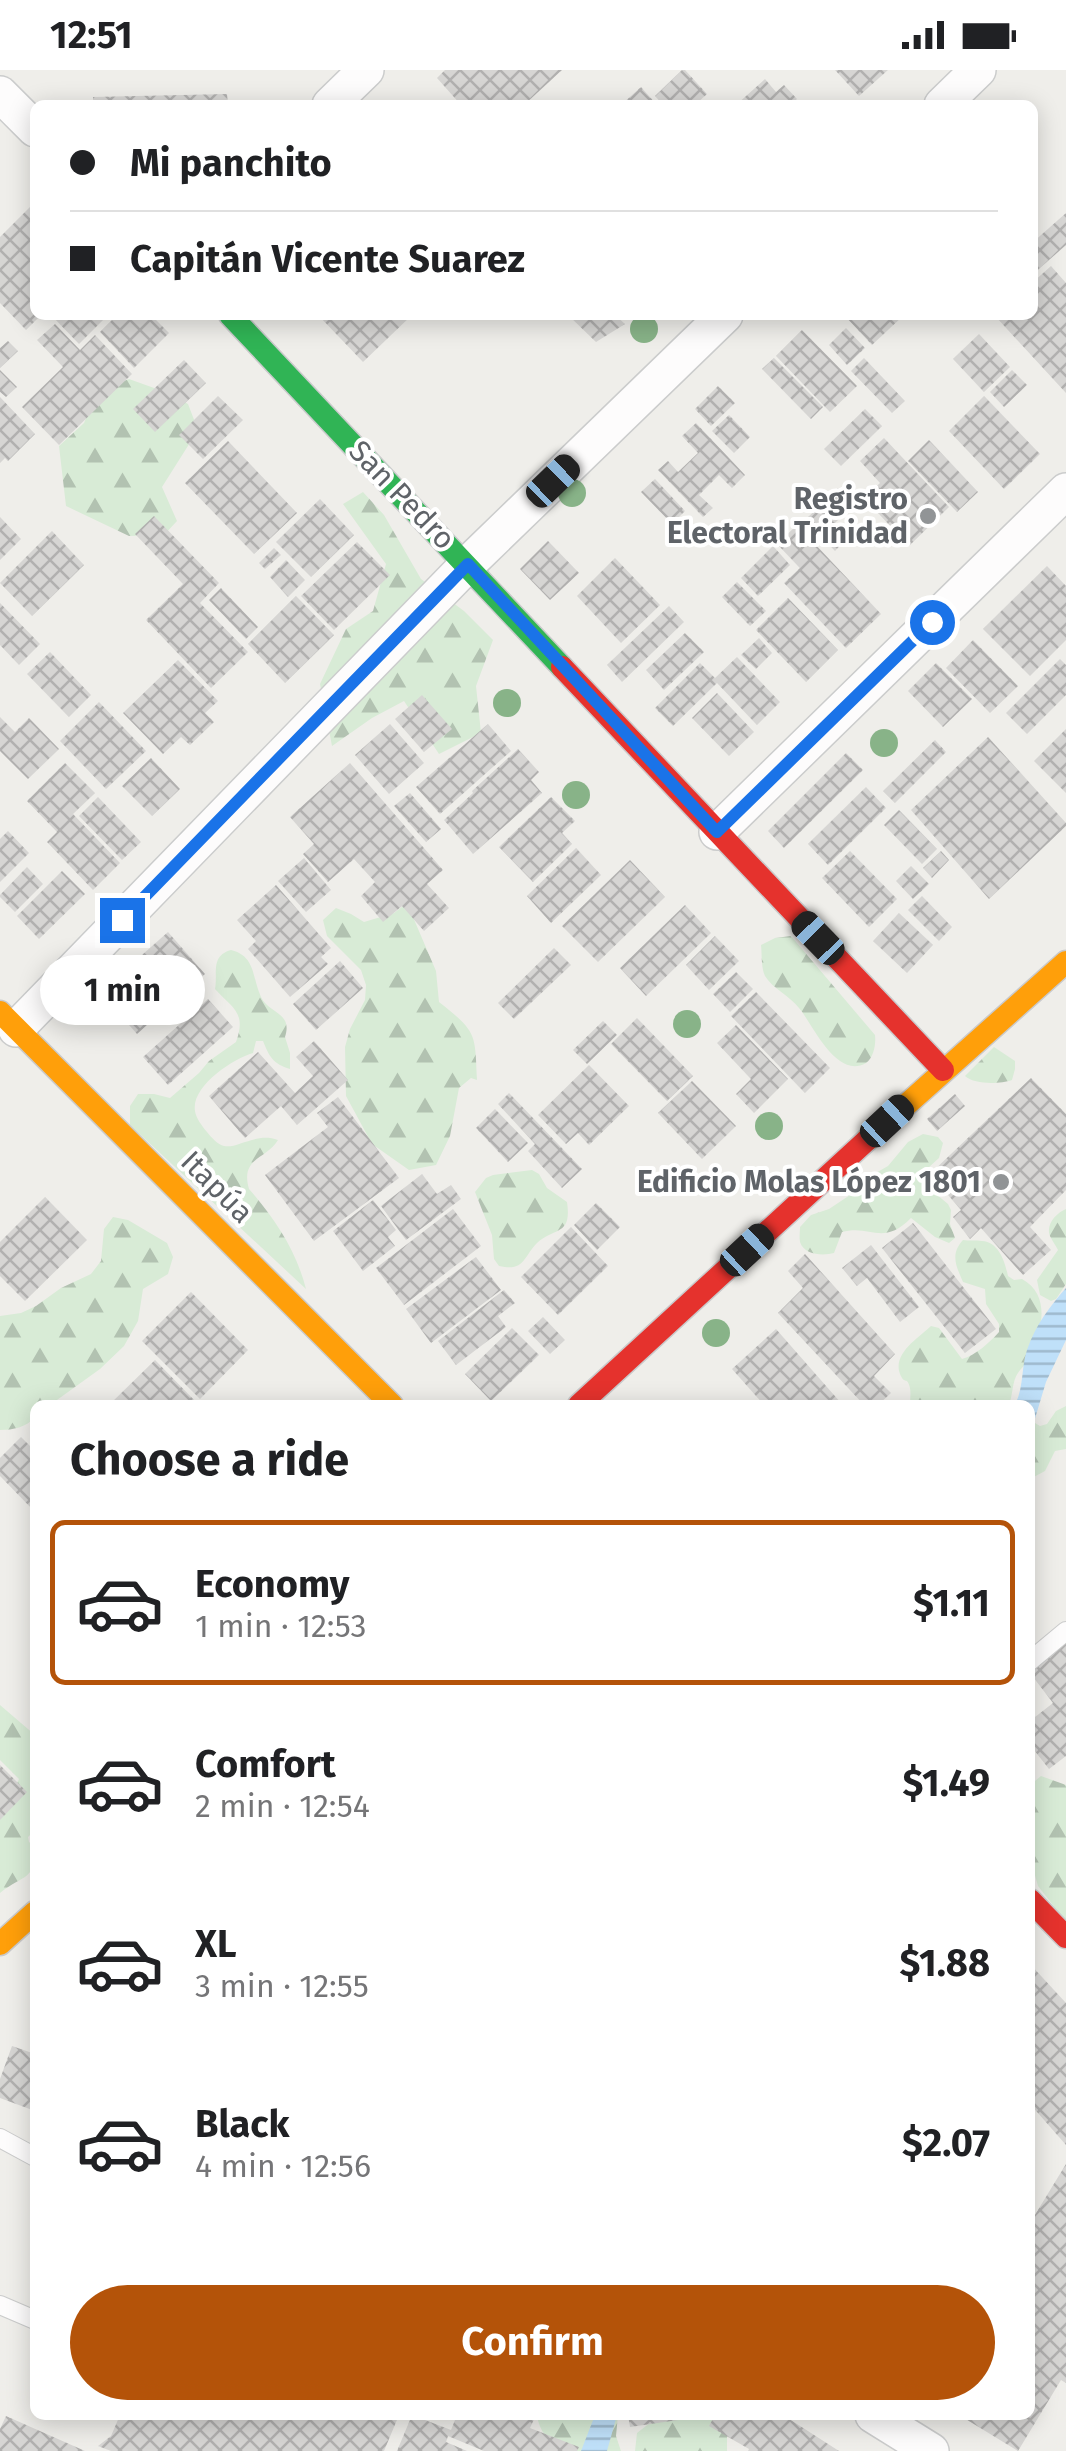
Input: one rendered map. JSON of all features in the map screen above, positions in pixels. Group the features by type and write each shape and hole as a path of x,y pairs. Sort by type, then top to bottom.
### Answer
{"street":[{"path":"335,100 366,70"},
{"path":"947,100 978,70"},
{"name":"San Pedro","path":"235,320 943,1070"},
{"path":"8,1020 720,320"},
{"path":"717,832 1066,491"},
{"path":"584,1400 1066,962"},
{"name":"Itapúa","path":"8,1020 387,1400"},
{"path":"1035,1905 1066,1937"},
{"path":"0,1944 30,1917"},
{"path":"881,2420 931,2451"}],"lane":[{"path":"1035,1657 1066,1632"},
{"path":"0,2138 30,2153"},
{"path":"0,2305 30,2318"}],"green space":[{"path":"129,379 188,404 198,430 162,487 177,521 164,535 129,536 66,506 59,446 84,423 97,391"},
{"path":"363,492 384,515 421,579 464,611 493,640 476,686 481,733 439,754 404,701 332,746 320,684 346,629 373,611 386,564 343,504"},
{"path":"407,903 436,971 439,1002 472,1035 477,1080 471,1078 459,1088 450,1136 436,1165 409,1170 372,1144 346,1096 345,1047 365,1000 366,985 361,970 327,936 323,920 336,908 364,922 394,913"},
{"path":"791,936 875,1035 874,1050 866,1063 855,1066 835,1057 799,1008 765,976 761,945"},
{"path":"231,950 249,962 261,997 286,1023 290,1069 272,1059 263,1041 256,1041 253,1053 225,1067 206,1083 195,1111 205,1130 222,1145 262,1138 278,1140 251,1165 247,1179 249,1189 284,1236 306,1289 130,1125 130,1106 138,1094 170,1098 236,1042 239,1017 215,989 220,956"},
{"path":"994,1047 1015,1061 1012,1080 988,1083 965,1076"},
{"path":"923,1134 938,1137 943,1143 939,1158 926,1175 930,1189 951,1210 955,1238 949,1243 935,1237 911,1218 901,1227 884,1233 842,1232 834,1253 814,1254 805,1250 800,1227 811,1215 850,1195 888,1166 908,1142"},
{"path":"532,1170 547,1188 567,1202 567,1220 561,1229 537,1243 519,1265 499,1266 475,1192 493,1175"},
{"path":"1066,1209 1066,1284 1051,1301 1040,1295 1037,1280 1058,1250 1049,1233 1050,1225"},
{"path":"113,1217 128,1220 167,1243 173,1257 168,1274 143,1289 138,1321 124,1346 100,1369 57,1400 30,1400 30,1422 15,1429 0,1430 0,1316 21,1313 91,1274 101,1261 104,1229"},
{"path":"963,1240 993,1245 1008,1276 1022,1279 1038,1295 1040,1328 1027,1362 1016,1376 1010,1400 910,1400 908,1382 900,1374 903,1352 931,1326 939,1328 962,1359 999,1332 999,1324 986,1304 985,1289 963,1282 955,1260"},
{"path":"1066,1406 1066,1449 1055,1451 1045,1471 1035,1476 1035,1423 1047,1424 1056,1411"},
{"path":"0,1705 30,1731 30,1872 0,1893 0,1807 11,1797 19,1779 0,1760"},
{"path":"1041,1776 1066,1785 1066,1922 1038,1886 1035,1876 1035,1781"},
{"path":"539,2420 618,2420 616,2436 621,2451 559,2451 542,2431"},
{"path":"654,2420 727,2420 727,2451 635,2451 637,2433"}],"water":[{"path":"1066,1288 1066,1340 1046,1382 1035,1418 1035,1400 1017,1400 1030,1341"},
{"path":"593,2420 616,2420 607,2451 581,2451"}],"building":[{"path":"445,70 562,70 529,100 457,100 437,78"},
{"path":"682,70 707,94 700,100 659,100 655,96"},
{"path":"835,70 888,70 859,96"},
{"path":"765,79 776,92 784,85 797,99 796,100 742,100"},
{"path":"641,87 653,100 627,100"},
{"path":"227,94 228,100 93,100"},
{"path":"30,207 30,320 36,320 26,330 0,303 0,237"},
{"path":"1066,213 1066,245 1038,270 1038,238"},
{"path":"1051,266 1066,283 1066,393 999,320 1038,320 1038,278"},
{"path":"56,320 103,320 79,344"},
{"path":"112,320 156,320 169,333 134,368 100,332"},
{"path":"323,320 407,320 363,362"},
{"path":"573,320 621,320 625,324 596,342"},
{"path":"849,320 899,320 872,345"},
{"path":"55,324 80,350 95,335 132,374 59,445 22,407 63,367 37,340"},
{"path":"846,328 865,348 847,365 829,345"},
{"path":"802,330 857,386 830,412 776,356"},
{"path":"979,334 1010,367 984,392 953,359"},
{"path":"8,341 18,351 0,368 0,348"},
{"path":"774,358 823,407 811,419 762,369"},
{"path":"864,358 905,401 892,413 851,371"},
{"path":"184,360 206,383 155,432 133,409"},
{"path":"0,370 17,387 6,397 0,392"},
{"path":"1012,370 1027,385 1004,407 990,392"},
{"path":"718,386 735,403 711,426 695,409"},
{"path":"218,396 243,420 203,459 179,435"},
{"path":"984,396 1040,454 1004,489 949,431"},
{"path":"0,397 35,434 8,461 5,458 0,463"},
{"path":"865,409 882,426 841,466 824,449"},
{"path":"729,415 750,437 734,453 712,431"},
{"path":"696,423 745,475 732,488 719,475 699,495 713,508 703,517 658,470 668,461 678,472 698,453 682,436"},
{"path":"884,438 949,507 909,546 864,498 880,483 860,461"},
{"path":"929,440 978,492 957,512 908,461"},
{"path":"228,441 297,513 254,554 185,483"},
{"path":"655,479 685,511 672,524 641,492"},
{"path":"838,488 853,505 834,524 847,538 835,551 805,520"},
{"path":"320,499 354,535 311,577 276,542"},
{"path":"154,516 219,583 200,603 248,652 211,688 146,620 183,584 135,534"},
{"path":"0,517 21,539 0,560"},
{"path":"797,525 881,614 846,648 784,583 800,568 777,544"},
{"path":"52,531 84,565 32,616 0,583"},
{"path":"548,541 579,573 550,600 520,569"},
{"path":"357,542 390,575 334,630 301,596"},
{"path":"773,546 790,565 758,596 741,578"},
{"path":"274,548 281,555 265,569 259,563"},
{"path":"615,558 660,605 621,643 577,596"},
{"path":"286,560 305,580 288,597 270,577"},
{"path":"1047,566 1066,586 1066,640 1030,676 983,629"},
{"path":"737,582 766,611 750,626 722,597"},
{"path":"221,588 258,627 246,639 209,600"},
{"path":"296,596 334,635 285,683 248,644"},
{"path":"788,598 838,650 806,682 756,630"},
{"path":"0,603 40,644 19,665 0,645"},
{"path":"669,606 684,622 622,682 607,665"},
{"path":"685,633 704,652 664,690 646,670"},
{"path":"759,638 772,653 756,669 741,655"},
{"path":"973,640 1018,686 990,713 946,668"},
{"path":"50,652 91,695 69,717 27,674"},
{"path":"737,657 780,702 757,725 717,683 673,726 655,708 700,663 715,678"},
{"path":"1060,659 1066,665 1066,695 1027,734 1006,713"},
{"path":"178,660 218,701 205,713 214,722 190,745 181,737 163,754 123,713"},
{"path":"936,663 972,699 943,727 908,691"},
{"path":"717,693 754,732 729,756 692,718"},
{"path":"422,695 452,729 424,752 395,719"},
{"path":"99,702 146,751 106,789 60,741"},
{"path":"0,717 15,732 29,718 59,749 28,779 0,751"},
{"path":"390,724 424,763 389,794 355,755"},
{"path":"488,724 511,751 440,814 416,787"},
{"path":"1066,729 1066,793 1034,761"},
{"path":"988,737 1066,823 989,899 911,810"},
{"path":"935,740 946,752 895,803 883,791"},
{"path":"518,749 539,772 531,780 542,793 473,854 444,820"},
{"path":"846,753 863,770 784,848 768,831"},
{"path":"151,758 180,789 152,816 122,786"},
{"path":"65,763 95,793 73,814 120,863 93,890 47,842 57,832 27,801"},
{"path":"350,763 443,870 427,884 449,908 424,931 402,906 383,922 361,896 375,882 354,859 328,882 303,854 314,844 290,817"},
{"path":"866,787 886,808 828,865 808,844"},
{"path":"410,793 441,829 426,842 394,806"},
{"path":"98,797 141,842 122,860 79,816"},
{"path":"551,797 575,821 562,833 572,844 533,882 499,847"},
{"path":"899,810 937,849 922,864 884,825"},
{"path":"8,831 29,853 0,882 0,839"},
{"path":"576,848 601,875 551,923 527,896"},
{"path":"850,851 897,899 869,927 822,878"},
{"path":"941,851 949,860 932,878 923,868"},
{"path":"304,858 331,890 306,912 278,881"},
{"path":"630,860 665,897 598,962 562,926"},
{"path":"911,866 929,884 913,899 896,881"},
{"path":"27,867 43,884 15,912 0,895"},
{"path":"62,871 85,894 39,939 17,916"},
{"path":"276,885 331,948 321,957 328,964 290,997 248,949 256,941 237,920"},
{"path":"922,896 952,927 939,941 908,910"},
{"path":"685,905 711,933 646,996 620,968"},
{"path":"899,913 933,945 907,973 873,941"},
{"path":"168,932 205,974 137,1034 100,992"},
{"path":"715,936 739,961 709,990 686,965"},
{"path":"554,948 571,965 514,1019 498,1003"},
{"path":"340,961 363,988 316,1030 293,1004"},
{"path":"736,972 753,989 730,1012 713,994"},
{"path":"756,992 830,1068 805,1093 731,1016"},
{"path":"208,999 233,1027 168,1085 143,1057"},
{"path":"637,1018 693,1076 667,1101 611,1044"},
{"path":"603,1021 617,1035 587,1064 573,1050"},
{"path":"736,1025 788,1079 754,1113 736,1094 751,1079 717,1043"},
{"path":"314,1041 348,1080 297,1125 281,1106 245,1138 209,1096 258,1052 295,1093 313,1076 296,1057"},
{"path":"589,1065 629,1106 589,1145 578,1133 566,1144 538,1115"},
{"name":"Edificio Molas López 1801","path":"1031,1078 1066,1114 1066,1190 1030,1227 1051,1250 1023,1275 981,1228 970,1239 953,1217 961,1210 930,1174"},
{"path":"692,1081 736,1126 702,1159 658,1113"},
{"path":"509,1093 582,1169 562,1188 528,1151 535,1144 498,1104"},
{"path":"955,1094 965,1106 937,1131 927,1119"},
{"path":"338,1097 399,1178 314,1241 265,1175 328,1127 317,1113"},
{"path":"495,1109 528,1143 508,1162 476,1128"},
{"path":"422,1174 437,1194 451,1185 461,1199 406,1240 381,1206"},
{"path":"45,1197 87,1240 25,1301 0,1276 0,1242"},
{"path":"373,1200 396,1230 388,1237 395,1246 363,1271 333,1231"},
{"path":"596,1203 620,1227 597,1250 574,1225"},
{"path":"453,1209 481,1246 404,1305 376,1268"},
{"path":"913,1223 996,1329 965,1353 882,1248"},
{"path":"571,1227 608,1266 558,1315 521,1277"},
{"path":"871,1245 919,1307 900,1322 867,1278 857,1286 842,1268"},
{"path":"805,1254 895,1354 874,1376 891,1393 883,1400 859,1400 778,1313 803,1288 788,1271"},
{"path":"476,1257 501,1290 431,1343 406,1309"},
{"path":"504,1290 515,1303 498,1316 506,1327 456,1365 438,1341"},
{"path":"191,1292 248,1350 200,1399 142,1341"},
{"path":"543,1317 565,1340 550,1354 528,1331"},
{"path":"512,1328 539,1355 492,1400 465,1374"},
{"path":"776,1329 838,1400 760,1400 732,1369"},
{"path":"155,1360 194,1400 114,1400"},
{"path":"21,1437 30,1446 30,1507 0,1476 0,1458"},
{"path":"1066,1638 1066,1756 1049,1769 1035,1751 1035,1717 1053,1703 1035,1680 1035,1663"},
{"path":"0,1765 27,1792 0,1820"},
{"path":"1035,1969 1066,2003 1066,2145 1035,2110"},
{"path":"12,2046 30,2052 30,2109 0,2098 0,2079"},
{"path":"1066,2164 1066,2383 1061,2380 1018,2451 967,2420 1035,2420 1035,2215"},
{"path":"6,2416 85,2451 0,2451 0,2429"},
{"path":"118,2420 397,2420 384,2451 111,2451 98,2446 111,2436"},
{"path":"410,2420 425,2420 451,2430 455,2420 534,2420 530,2428 579,2447 577,2451 484,2451 448,2436 446,2442 467,2451 397,2451"},
{"path":"629,2420 678,2420 630,2427"},
{"path":"712,2420 791,2420 839,2451 748,2451 709,2426"}],"traffic: fast":[{"path":"235,320 562,667"}],"traffic: slow":[{"path":"867,1140 1066,962"},
{"path":"0,1012 387,1400"},
{"path":"0,1944 30,1917"}],"traffic: jam":[{"path":"562,667 943,1070"},
{"path":"584,1400 867,1140"},
{"path":"1035,1905 1066,1937"}],"place":[{"name":"Registro Electoral Trinidad","path":"928,516"},
{"name":"Edificio Molas López 1801","path":"1001,1182"}],"route":[{"path":"122,920 468,564 717,832 932,622"}]}
